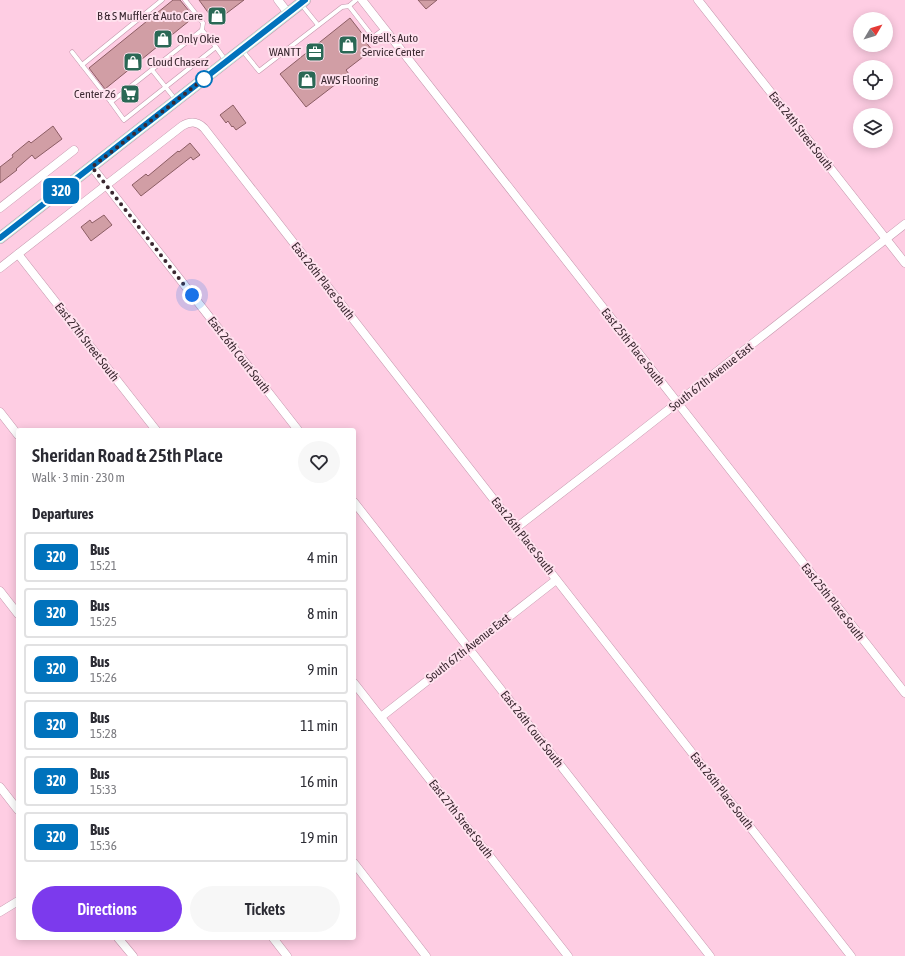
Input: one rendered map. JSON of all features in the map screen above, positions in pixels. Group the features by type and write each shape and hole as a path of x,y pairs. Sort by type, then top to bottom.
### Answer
{"main road":[{"path":"0,238 302,2"}],"street":[{"path":"278,0 288,13"},
{"name":"East 25th Place South","path":"362,0 905,693"},
{"name":"East 24th Street South","path":"698,0 905,263"},
{"name":"East 26th Place South","path":"106,185 186,123 191,122 200,124 204,128 556,580 852,956"},
{"path":"0,208 74,150"},
{"name":"East 26th Court South","path":"92,167 296,428"},
{"path":"0,268 106,185"},
{"name":"South 67th Avenue East","path":"516,528 905,224"},
{"name":"East 27th Street South","path":"18,254 154,428"},
{"path":"0,412 16,432"},
{"name":"East 26th Court South","path":"356,505 710,956"},
{"name":"South 67th Avenue East","path":"381,717 556,580"},
{"path":"0,591 16,611"},
{"name":"East 27th Street South","path":"356,686 568,956"},
{"path":"0,787 16,807"},
{"path":"356,866 426,956"},
{"path":"0,912 16,902"},
{"path":"120,940 133,956"},
{"path":"274,940 287,956"}],"lane":[{"path":"82,65 162,0"},
{"path":"111,102 202,30 203,23 185,0"},
{"path":"242,49 260,71 342,7 349,6 356,0"},
{"path":"302,2 318,25"},
{"path":"349,6 373,37 384,29"},
{"path":"202,30 226,61"},
{"path":"72,52 124,120 216,47"},
{"path":"152,70 176,100"}],"building":[{"path":"173,0 180,0 194,17 105,89 89,68"},
{"name":"B & S Muffler & Auto Care","path":"199,0 244,0 215,22"},
{"path":"418,0 437,0 426,9"},
{"path":"350,18 364,36 362,37 372,50 346,70 349,74 306,107 280,74"},
{"path":"233,105 246,123 236,130 228,121 226,123 220,115"},
{"path":"53,126 62,139 35,159 32,155 16,169 17,170 0,183 0,167 13,157 12,155 29,141 31,143"},
{"path":"190,143 200,155 193,160 191,157 141,196 132,185 146,174 148,176"},
{"path":"104,215 112,225 91,241 81,227 90,220 92,223"}],"bus line":[{"name":"320","path":"0,238 305,0"}],"place":[{"name":"B & S Muffler & Auto Care","path":"217,16"},
{"name":"Only Okie","path":"163,39"},
{"name":"Migell's Auto Service Center","path":"348,45"},
{"name":"WANTT","path":"315,52"},
{"name":"Cloud Chaserz","path":"133,62"},
{"name":"AWS Flooring","path":"307,80"},
{"name":"Center 26","path":"130,94"}],"route":[{"path":"192,295 92,167 205,78 204,79"}]}
